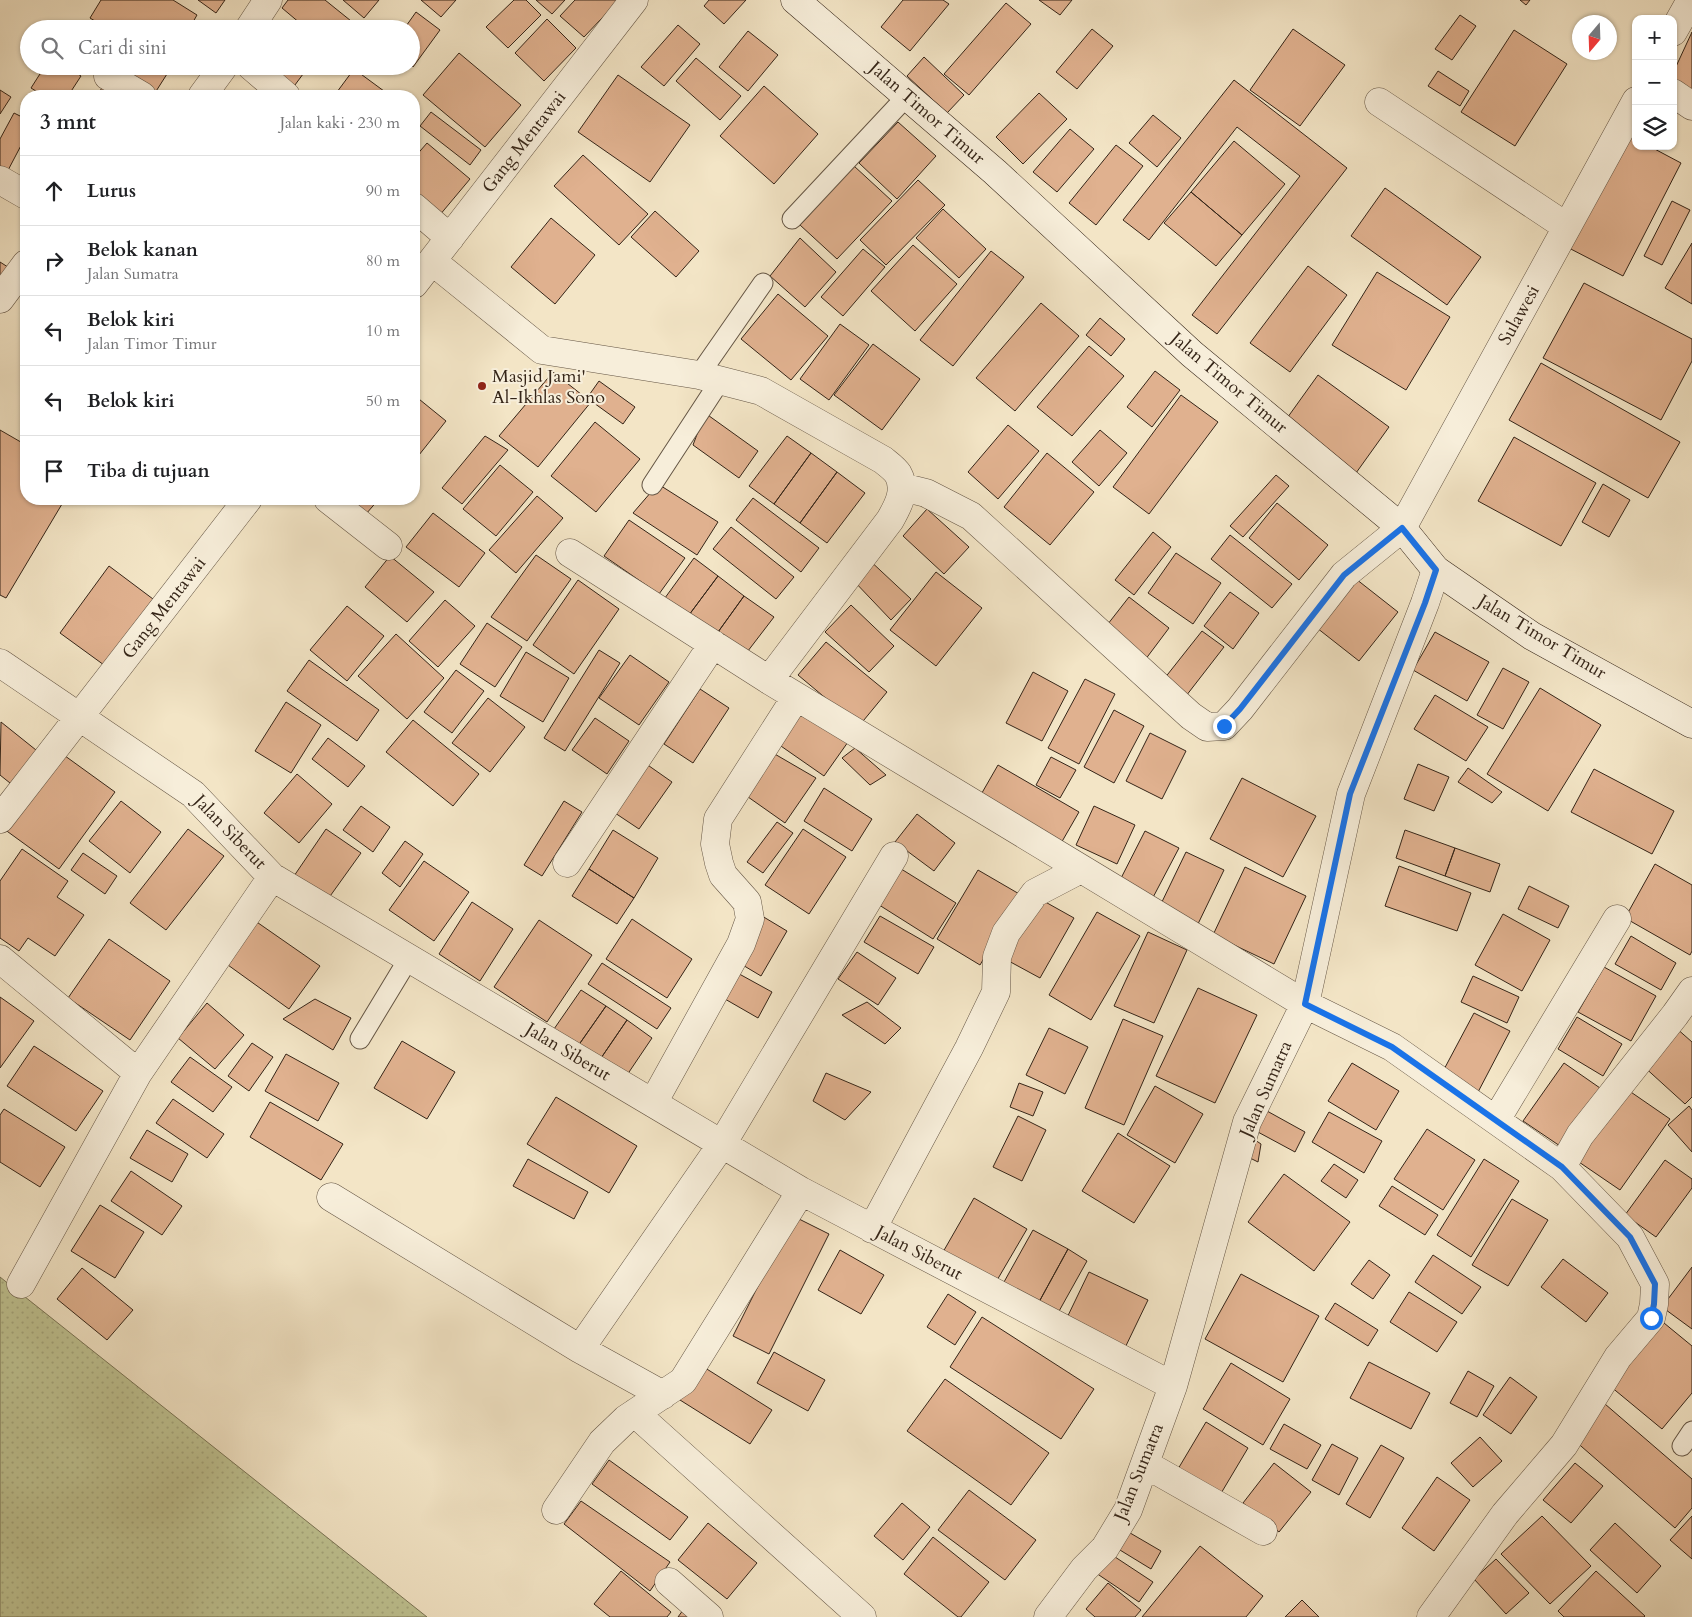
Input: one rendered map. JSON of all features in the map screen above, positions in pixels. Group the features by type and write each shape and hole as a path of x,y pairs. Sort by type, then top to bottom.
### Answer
{"street":[{"path":"255,20 268,0"},
{"name":"Gang Mentawai","path":"420,276 634,0"},
{"name":"Jalan Timor Timur","path":"795,0 995,172 1192,354 1402,528 1436,570 1532,636 1692,724"},
{"path":"1677,25 1691,0"},
{"path":"206,90 217,75"},
{"path":"262,75 279,90"},
{"path":"108,76 132,90"},
{"path":"1677,96 1692,106"},
{"path":"1379,102 1567,227"},
{"name":"Sulawesi","path":"1402,528 1634,105"},
{"path":"0,180 20,192"},
{"path":"420,212 450,238"},
{"path":"432,260 542,350 710,378 761,391 883,460 898,473 902,487 900,502 890,520 769,680"},
{"path":"0,299 20,272"},
{"path":"902,487 926,493 972,516 1191,716 1207,726 1224,726 1240,709 1344,575 1402,528"},
{"name":"Gang Mentawai","path":"0,819 243,505"},
{"path":"336,505 388,546"},
{"path":"570,553 796,697 1305,1004 1392,1047 1562,1167 1630,1237 1655,1284 1651,1318 1618,1357 1564,1445 1505,1514 1431,1617"},
{"name":"Jalan Sumatra","path":"1048,1617 1084,1569 1105,1548 1128,1510 1173,1386 1247,1122 1305,1004 1350,794 1425,603 1436,570"},
{"path":"567,863 713,644"},
{"name":"Jalan Siberut","path":"0,663 193,794 272,876 801,1191 1173,1386"},
{"path":"653,1103 741,944 750,920 747,902 723,875 719,863 715,844 718,819 796,697"},
{"path":"580,1349 722,1144 894,856"},
{"path":"872,1229 969,1048 996,992 998,957 1006,933 1035,893 1081,869"},
{"path":"21,1284 138,1073 272,876"},
{"path":"1496,1120 1617,918"},
{"path":"0,959 138,1073"},
{"path":"1562,1167 1580,1135 1692,991"},
{"path":"556,1510 602,1442 626,1419 683,1381 801,1191"},
{"path":"331,1197 580,1349 663,1395"},
{"path":"635,1413 862,1617"},
{"path":"1145,1464 1263,1531"},
{"path":"668,1582 709,1617"}],"lane":[{"path":"792,219 907,96"},
{"path":"652,485 763,284"},
{"path":"360,1039 409,958"}],"green space":[{"path":"0,1277 427,1617 0,1617"}],"building":[{"path":"101,0 173,0 197,15 194,20 93,20 90,18"},
{"path":"198,0 225,0 216,13"},
{"path":"288,0 325,0 350,20 296,20 282,8"},
{"path":"343,0 379,0 364,18"},
{"path":"421,0 456,0 441,17"},
{"path":"514,0 526,0 541,15 508,48 486,27"},
{"path":"536,0 565,0 552,14"},
{"path":"575,0 619,0 584,37 560,16"},
{"path":"709,0 746,0 724,24 704,6"},
{"path":"903,0 943,0 949,4 910,51 881,27"},
{"path":"1039,0 1072,0 1060,15"},
{"path":"1520,0 1530,0 1526,5"},
{"path":"1006,3 1031,24 969,95 944,74"},
{"path":"416,12 440,30 420,57 420,20 410,20"},
{"path":"1460,15 1476,26 1452,60 1435,49"},
{"path":"547,19 576,48 544,81 515,53"},
{"path":"678,25 700,44 664,86 641,67"},
{"path":"1092,29 1113,46 1077,89 1056,72"},
{"path":"1293,29 1345,65 1300,126 1250,90"},
{"path":"1514,30 1567,64 1515,146 1461,112"},
{"path":"748,31 778,55 748,91 719,67"},
{"path":"1692,32 1692,94 1677,85 1677,64"},
{"path":"459,53 521,105 485,147 423,95"},
{"path":"924,57 964,95 947,113 907,76"},
{"path":"696,58 741,96 720,120 676,81"},
{"path":"1438,71 1469,91 1460,106 1428,86"},
{"path":"39,75 81,76 72,90 34,90 31,88"},
{"path":"124,75 166,75 157,90 145,90"},
{"path":"276,75 302,75 291,90 287,90"},
{"path":"350,75 362,75 383,90 338,90"},
{"path":"618,75 690,125 650,182 578,132"},
{"path":"1234,80 1347,168 1217,334 1192,315 1300,176 1237,127 1149,240 1123,220"},
{"path":"103,86 109,90 101,90"},
{"path":"764,86 818,134 774,184 720,136"},
{"path":"0,90 11,97 0,114"},
{"path":"1039,93 1067,119 1023,164 996,137"},
{"path":"431,112 481,150 470,165 420,126"},
{"path":"14,113 20,116 20,147 5,176 0,174 0,139"},
{"path":"1153,115 1181,138 1157,167 1129,143"},
{"path":"898,122 936,156 897,199 859,163"},
{"path":"1070,129 1094,149 1057,192 1033,172"},
{"path":"1623,133 1632,137 1632,150 1657,150 1681,163 1623,276 1565,246"},
{"path":"1234,141 1285,184 1242,235 1191,192"},
{"path":"427,143 470,179 439,216 420,201 420,151"},
{"path":"1116,145 1143,166 1096,225 1069,203"},
{"path":"583,155 648,214 619,245 554,186"},
{"path":"854,166 892,201 837,259 800,225"},
{"path":"918,180 945,205 886,265 860,240"},
{"path":"1385,188 1481,257 1447,305 1351,236"},
{"path":"1191,192 1242,235 1216,266 1164,223"},
{"path":"1672,201 1690,210 1662,265 1644,256"},
{"path":"943,209 986,249 959,278 916,238"},
{"path":"655,211 699,251 676,277 631,237"},
{"path":"551,218 595,255 555,304 511,267"},
{"path":"800,238 836,272 805,307 770,276"},
{"path":"1692,243 1692,304 1665,288"},
{"path":"913,245 957,284 915,331 871,291"},
{"path":"863,249 885,267 843,316 821,297"},
{"path":"991,251 1024,277 953,366 920,340"},
{"path":"0,262 11,269 0,286"},
{"path":"1308,266 1347,295 1290,372 1250,343"},
{"path":"1377,272 1450,317 1406,390 1332,345"},
{"path":"1584,283 1692,339 1692,361 1661,420 1543,358"},
{"path":"778,294 828,336 791,380 741,339"},
{"path":"1041,303 1079,336 1015,411 976,378"},
{"path":"1100,318 1125,339 1111,356 1086,335"},
{"path":"840,324 869,345 829,400 800,379"},
{"path":"873,344 920,379 882,430 834,395"},
{"path":"1089,346 1124,376 1072,436 1037,407"},
{"path":"1541,363 1680,442 1648,498 1509,420"},
{"path":"1155,371 1180,390 1152,427 1127,407"},
{"path":"553,372 591,402 538,467 499,436"},
{"path":"1318,375 1389,427 1356,473 1285,421"},
{"path":"599,381 635,407 623,424 587,398"},
{"path":"1181,395 1218,422 1149,514 1113,487"},
{"path":"420,400 446,421 420,454"},
{"path":"705,413 758,451 739,478 693,445"},
{"path":"595,422 640,459 596,512 551,476"},
{"path":"1008,425 1039,451 998,499 968,472"},
{"path":"0,430 20,442 20,505 61,505 6,598 0,595"},
{"path":"1100,430 1127,453 1099,486 1072,462"},
{"path":"485,436 508,450 462,504 442,488"},
{"path":"787,436 811,453 774,504 749,486"},
{"path":"1514,437 1596,483 1561,546 1478,501"},
{"path":"811,453 837,472 800,523 774,504"},
{"path":"1047,453 1094,492 1050,545 1004,507"},
{"path":"500,465 533,492 496,536 463,509"},
{"path":"837,472 865,493 827,543 800,523"},
{"path":"1276,475 1289,486 1243,537 1230,526"},
{"path":"658,484 718,522 697,555 633,513"},
{"path":"1603,484 1630,500 1609,537 1582,522"},
{"path":"537,496 563,518 516,573 489,550"},
{"path":"753,498 819,548 801,572 736,520"},
{"path":"1277,503 1328,545 1299,580 1249,538"},
{"path":"355,505 374,505 366,514"},
{"path":"927,509 969,547 944,574 903,536"},
{"path":"433,513 485,553 459,587 406,547"},
{"path":"629,520 685,558 659,594 604,556"},
{"path":"731,527 794,577 776,599 713,549"},
{"path":"1153,532 1171,547 1134,595 1115,580"},
{"path":"1230,535 1292,584 1272,608 1211,559"},
{"path":"1176,553 1221,583 1193,624 1148,593"},
{"path":"536,555 571,579 527,641 491,617"},
{"path":"390,556 434,592 407,622 365,587"},
{"path":"866,557 911,599 891,620 852,579"},
{"path":"694,558 718,576 686,619 662,602"},
{"path":"109,566 153,599 104,665 60,633"},
{"path":"936,572 982,608 936,666 890,630"},
{"path":"718,576 744,596 713,639 686,619"},
{"path":"1356,579 1398,612 1359,661 1317,628"},
{"path":"578,580 619,609 574,674 533,645"},
{"path":"1230,592 1259,613 1233,649 1204,626"},
{"path":"744,596 774,617 741,660 713,639"},
{"path":"1129,597 1169,628 1145,660 1104,629"},
{"path":"445,600 475,626 438,667 409,641"},
{"path":"851,605 894,646 869,672 825,632"},
{"path":"347,606 384,636 347,681 310,650"},
{"path":"487,623 522,647 495,687 460,664"},
{"path":"1202,631 1224,647 1186,696 1164,679"},
{"path":"1435,632 1489,662 1467,701 1413,670"},
{"path":"396,634 444,678 407,719 358,676"},
{"path":"826,642 887,692 859,726 798,675"},
{"path":"599,650 620,663 565,751 544,738"},
{"path":"526,652 569,678 543,722 500,696"},
{"path":"630,655 669,682 639,725 599,698"},
{"path":"309,660 379,710 357,741 287,691"},
{"path":"1503,668 1529,682 1503,729 1477,715"},
{"path":"456,670 484,691 452,733 424,712"},
{"path":"1033,672 1068,691 1042,741 1006,723"},
{"path":"1085,679 1115,694 1079,764 1048,748"},
{"path":"1540,688 1601,725 1548,811 1487,774"},
{"path":"700,689 729,708 693,763 664,744"},
{"path":"1435,695 1488,727 1466,761 1414,729"},
{"path":"488,698 525,727 490,772 452,743"},
{"path":"286,702 321,725 291,773 255,751"},
{"path":"1114,710 1144,726 1114,783 1084,767"},
{"path":"802,711 848,742 824,776 778,744"},
{"path":"595,718 629,741 607,774 572,750"},
{"path":"413,720 479,774 453,806 386,752"},
{"path":"1,722 41,754 15,787 0,775"},
{"path":"1150,733 1186,751 1162,799 1126,781"},
{"path":"328,738 365,766 348,787 312,759"},
{"path":"855,748 886,775 870,785 842,758"},
{"path":"61,753 115,792 59,869 4,829"},
{"path":"773,753 816,778 785,823 741,792"},
{"path":"1051,757 1076,770 1060,798 1036,785"},
{"path":"642,761 672,782 639,829 609,809"},
{"path":"1418,764 1449,777 1434,811 1404,799"},
{"path":"998,765 1079,812 1060,845 979,798"},
{"path":"1468,768 1502,792 1492,803 1458,782"},
{"path":"1594,769 1674,811 1652,854 1571,812"},
{"path":"297,774 332,804 299,843 264,813"},
{"path":"1242,778 1316,816 1283,877 1210,839"},
{"path":"824,788 872,819 852,851 804,821"},
{"path":"121,801 161,832 130,873 89,841"},
{"path":"564,801 582,812 542,876 524,865"},
{"path":"361,806 390,827 373,852 343,830"},
{"path":"1094,806 1135,825 1117,864 1076,845"},
{"path":"917,814 955,843 934,871 895,842"},
{"path":"777,822 793,833 763,873 747,862"},
{"path":"188,829 224,856 166,930 130,903"},
{"path":"326,829 361,853 328,899 294,876"},
{"path":"803,829 846,857 809,914 765,885"},
{"path":"613,830 658,858 634,898 589,869"},
{"path":"1405,830 1455,848 1445,876 1396,858"},
{"path":"1145,831 1179,848 1149,905 1116,888"},
{"path":"405,841 423,854 400,887 382,873"},
{"path":"1455,848 1500,864 1490,892 1445,876"},
{"path":"22,849 68,881 57,897 84,915 55,956 28,938 19,951 0,938 0,881"},
{"path":"1186,852 1224,870 1197,926 1159,908"},
{"path":"83,853 117,876 105,894 71,870"},
{"path":"424,861 469,892 434,941 389,910"},
{"path":"1655,864 1692,885 1692,951 1690,955 1625,918"},
{"path":"1399,866 1471,893 1457,931 1385,906"},
{"path":"898,867 956,903 933,939 876,903"},
{"path":"1245,867 1306,896 1274,964 1213,935"},
{"path":"589,869 634,898 617,924 572,896"},
{"path":"978,870 1021,895 980,965 937,939"},
{"path":"1529,886 1569,906 1558,928 1518,909"},
{"path":"1040,899 1074,918 1040,978 1005,959"},
{"path":"472,902 513,929 480,981 439,954"},
{"path":"1097,912 1140,936 1091,1020 1049,995"},
{"path":"1503,914 1550,940 1522,991 1475,965"},
{"path":"762,916 787,931 761,976 736,961"},
{"path":"880,916 934,947 918,974 864,942"},
{"path":"251,918 320,966 289,1009 221,960"},
{"path":"632,919 692,959 667,998 606,959"},
{"path":"539,920 592,955 547,1022 494,987"},
{"path":"1148,932 1187,950 1154,1023 1114,1006"},
{"path":"1631,936 1676,963 1661,990 1615,964"},
{"path":"109,939 170,981 130,1040 68,998"},
{"path":"857,952 896,978 878,1005 838,979"},
{"path":"602,963 671,1008 657,1029 588,984"},
{"path":"1604,967 1656,996 1631,1041 1578,1012"},
{"path":"732,970 772,992 758,1018 718,995"},
{"path":"1473,976 1519,997 1507,1023 1461,1002"},
{"path":"1198,988 1257,1015 1215,1103 1156,1076"},
{"path":"581,990 606,1006 578,1046 554,1029"},
{"path":"0,997 34,1021 0,1068"},
{"path":"315,999 351,1018 333,1050 283,1019"},
{"path":"867,1002 901,1028 885,1044 842,1015"},
{"path":"207,1003 244,1035 215,1069 178,1038"},
{"path":"606,1006 627,1020 599,1061 578,1046"},
{"path":"1474,1013 1510,1031 1477,1094 1441,1075"},
{"path":"1577,1017 1622,1044 1603,1076 1558,1049"},
{"path":"1123,1019 1163,1036 1124,1125 1085,1108"},
{"path":"627,1020 652,1038 625,1078 599,1061"},
{"path":"1675,1027 1692,1042 1692,1097 1685,1104 1641,1064"},
{"path":"1049,1028 1088,1047 1065,1094 1026,1075"},
{"path":"402,1041 455,1072 427,1119 374,1088"},
{"path":"252,1043 273,1057 249,1091 228,1076"},
{"path":"34,1046 103,1091 76,1131 7,1086"},
{"path":"286,1054 339,1083 318,1121 265,1091"},
{"path":"190,1057 232,1087 213,1112 171,1082"},
{"path":"1352,1063 1399,1091 1376,1130 1328,1101"},
{"path":"1564,1063 1600,1088 1560,1146 1523,1121"},
{"path":"826,1073 871,1092 845,1120 813,1101"},
{"path":"1019,1083 1043,1092 1033,1116 1010,1107"},
{"path":"1155,1086 1203,1114 1175,1163 1127,1135"},
{"path":"1625,1088 1670,1119 1620,1190 1576,1160"},
{"path":"556,1097 637,1146 609,1193 527,1144"},
{"path":"173,1099 224,1134 207,1158 156,1123"},
{"path":"270,1102 343,1144 321,1180 250,1137"},
{"path":"1689,1106 1692,1110 1692,1152 1668,1125"},
{"path":"4,1109 65,1147 40,1187 0,1162 0,1115"},
{"path":"1267,1111 1305,1132 1295,1152 1256,1131"},
{"path":"1329,1112 1382,1141 1364,1173 1312,1142"},
{"path":"1018,1116 1046,1130 1022,1181 993,1167"},
{"path":"1427,1129 1475,1160 1443,1210 1394,1179"},
{"path":"147,1130 188,1154 172,1182 130,1158"},
{"path":"1118,1133 1170,1166 1134,1223 1082,1191"},
{"path":"1252,1138 1261,1144 1258,1162 1246,1156"},
{"path":"528,1159 588,1192 574,1219 513,1186"},
{"path":"1484,1159 1519,1181 1471,1257 1437,1235"},
{"path":"1665,1160 1692,1179 1692,1188 1656,1237 1625,1215"},
{"path":"1334,1164 1358,1180 1346,1198 1321,1181"},
{"path":"131,1171 182,1206 162,1235 111,1201"},
{"path":"1284,1174 1350,1222 1314,1271 1248,1222"},
{"path":"1392,1186 1438,1215 1425,1235 1379,1206"},
{"path":"974,1198 1027,1229 996,1282 943,1252"},
{"path":"1512,1199 1548,1220 1508,1286 1472,1265"},
{"path":"100,1205 144,1232 115,1278 71,1251"},
{"path":"793,1216 829,1234 769,1354 733,1336"},
{"path":"1033,1230 1068,1249 1039,1302 1004,1282"},
{"path":"1068,1249 1087,1261 1058,1313 1039,1302"},
{"path":"840,1250 884,1275 861,1314 818,1290"},
{"path":"1433,1255 1481,1287 1462,1314 1415,1282"},
{"path":"1563,1259 1608,1293 1586,1322 1541,1287"},
{"path":"1369,1260 1390,1275 1373,1299 1351,1284"},
{"path":"1692,1267 1692,1329 1662,1307"},
{"path":"82,1268 133,1310 107,1340 57,1299"},
{"path":"1089,1272 1148,1300 1122,1354 1063,1326"},
{"path":"1241,1274 1319,1316 1283,1382 1205,1339"},
{"path":"1409,1292 1457,1322 1437,1352 1390,1322"},
{"path":"948,1294 976,1312 955,1345 927,1327"},
{"path":"1335,1303 1378,1330 1368,1346 1325,1319"},
{"path":"982,1317 1094,1389 1061,1439 950,1367"},
{"path":"1664,1323 1692,1346 1692,1393 1662,1429 1610,1386"},
{"path":"774,1352 825,1380 808,1411 757,1383"},
{"path":"1369,1362 1430,1393 1411,1429 1350,1398"},
{"path":"1231,1363 1290,1399 1263,1445 1203,1409"},
{"path":"702,1366 772,1410 750,1444 680,1400"},
{"path":"1468,1371 1494,1386 1477,1417 1450,1403"},
{"path":"1510,1377 1537,1397 1511,1434 1483,1415"},
{"path":"945,1379 1049,1453 1011,1505 907,1431"},
{"path":"1605,1404 1692,1479 1692,1508 1675,1528 1574,1440"},
{"path":"1206,1422 1248,1448 1220,1495 1178,1469"},
{"path":"1284,1424 1321,1445 1307,1469 1270,1449"},
{"path":"1480,1437 1502,1461 1473,1487 1451,1463"},
{"path":"1332,1444 1358,1458 1339,1495 1312,1480"},
{"path":"1381,1445 1404,1458 1370,1518 1346,1504"},
{"path":"609,1460 688,1517 670,1540 592,1484"},
{"path":"1274,1463 1311,1492 1279,1532 1243,1503"},
{"path":"1575,1463 1603,1486 1571,1523 1543,1500"},
{"path":"1437,1477 1470,1500 1434,1551 1402,1528"},
{"path":"969,1490 1036,1540 1005,1580 938,1530"},
{"path":"581,1501 670,1562 650,1591 564,1524"},
{"path":"902,1503 930,1527 903,1560 874,1536"},
{"path":"1542,1516 1591,1566 1550,1604 1501,1554"},
{"path":"1692,1516 1692,1559 1670,1540"},
{"path":"708,1523 757,1563 727,1599 678,1560"},
{"path":"1615,1523 1661,1566 1637,1593 1590,1550"},
{"path":"1125,1530 1161,1551 1151,1569 1115,1547"},
{"path":"933,1537 989,1582 961,1617 958,1617 904,1574"},
{"path":"1200,1546 1263,1596 1246,1617 1142,1617"},
{"path":"1109,1553 1153,1582 1139,1602 1096,1573"},
{"path":"1496,1559 1529,1593 1506,1614 1474,1579"},
{"path":"621,1571 671,1612 667,1617 610,1617 594,1604"},
{"path":"1596,1571 1645,1616 1564,1617 1558,1611"},
{"path":"1108,1583 1141,1610 1135,1617 1095,1617 1086,1609"},
{"path":"1302,1600 1319,1617 1285,1617"},
{"path":"686,1606 700,1617 678,1617"}],"place":[{"name":"Masjid Jami' Al-Ikhlas Sono","path":"482,386"}],"route":[{"path":"1224,726 1240,709 1344,575 1402,528 1436,570 1425,603 1350,794 1305,1004 1392,1047 1562,1167 1630,1237 1655,1284 1651,1318"}]}
